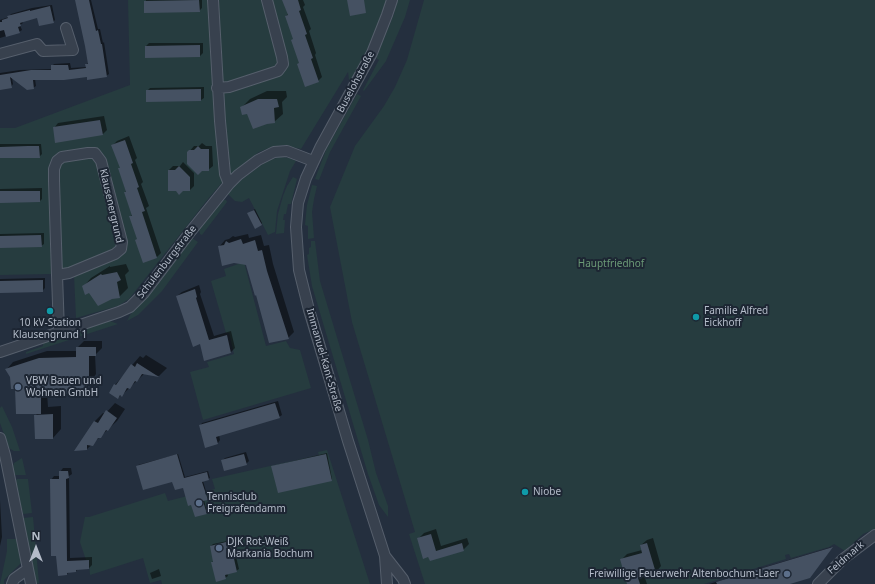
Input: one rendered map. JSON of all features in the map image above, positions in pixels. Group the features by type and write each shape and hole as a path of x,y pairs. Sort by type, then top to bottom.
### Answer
{"street":[{"path":"214,0 217,88 225,174 229,184"},
{"path":"217,88 229,87 271,74 278,71 283,64 267,0"},
{"name":"Buselohstraße","path":"314,161 370,58 392,0"},
{"path":"0,54 37,44 43,51 73,50 66,28"},
{"name":"Schulenburgstraße","path":"0,352 130,307 144,293 229,184 258,160 274,152 287,151 314,161"},
{"name":"Klausenergrund","path":"57,275 69,273 115,254 121,250 122,242 101,161 95,153 88,152 62,156 57,161 54,169 57,275 59,332"},
{"name":"Immanuel-Kant-Straße","path":"314,161 306,178 298,204 296,227 299,270 309,310 348,441 385,556 387,584"},
{"path":"0,438 13,493 31,584"},
{"name":"Feldmark","path":"818,584 842,559 875,535"},
{"name":"Immanuel-Kant-Straße","path":"385,556 403,578 405,584"},
{"path":"12,584 14,579 28,570"}],"green space":[{"path":"128,0 387,0 369,47 352,81 349,80 348,72 301,149 284,145 272,147 259,152 226,178 129,299 118,306 76,318 74,275 0,275 0,128 15,128 130,85"},
{"path":"397,0 410,0 405,17 386,61 364,91 363,90 379,60 376,58 394,14"},
{"name":"Hauptfriedhof","path":"424,0 875,0 875,529 863,534 845,551 834,544 829,547 791,558 789,554 785,555 786,559 704,584 425,584 409,534 415,532 352,322 330,207 355,146 384,106 395,87 407,60"},
{"path":"357,94 361,96 330,152 319,180 315,179 326,150"},
{"path":"281,157 296,161 290,171 277,211 275,232 268,235 249,198 242,202 235,201 227,193 241,180 264,163"},
{"path":"293,177 297,179 291,204 288,204 286,214 284,214 284,233 276,234 278,214 283,196"},
{"path":"312,185 317,186 312,212 314,238 308,239 308,226 305,225 307,205"},
{"path":"221,200 226,200 227,202 202,235 200,234 199,229"},
{"path":"192,238 198,242 162,291 138,315 127,321 130,315"},
{"path":"311,241 315,241 320,281 368,440 376,473 388,506 388,517 379,505 368,474 312,286 307,255 309,254 309,248 311,247"},
{"path":"244,262 266,346 286,341 290,348 300,350 311,388 203,420 190,372 209,367 207,362 234,354 229,333 226,333 211,281 226,276 224,269"},
{"path":"110,321 118,324 26,354 26,352 43,346 43,342"},
{"path":"2,406 12,427 20,451 14,451 9,448 0,423 0,408"},
{"path":"327,450 370,584 162,584 161,580 150,583 143,558 90,575 89,560 86,560 80,542 85,517 165,493 168,501 215,489 212,479 319,455 318,452"},
{"path":"22,458 26,475 14,475 14,463"},
{"path":"17,479 28,479 32,513 23,514 15,481"},
{"path":"33,517 39,583 36,584 23,518"},
{"path":"7,539 17,539 21,563 4,580 4,584 0,584 7,551"}],"building":[{"path":"75,0 89,0 96,31 98,30 102,44 107,77 87,80 87,77 64,80 33,80 34,89 27,90 10,77 12,88 0,90 0,75 31,70 51,70 51,65 68,65 69,70 86,68 85,64 88,64"},
{"path":"199,0 200,12 144,13 144,1"},
{"path":"282,0 298,0 301,10 299,11 307,34 305,35 313,58 311,59 319,82 305,87 291,40 293,39 285,16 288,15"},
{"path":"347,0 364,0 366,13 350,16"},
{"path":"50,6 54,23 39,26 37,18 20,23 21,26 18,27 20,33 6,37 4,30 0,31 0,22 8,18 7,16"},
{"path":"200,45 200,57 145,58 145,46"},
{"path":"201,89 201,101 146,102 146,90"},
{"path":"258,99 277,99 279,107 274,108 275,123 253,129 247,114 242,115 240,107"},
{"path":"100,120 103,135 55,143 53,127"},
{"path":"125,140 139,187 137,188 145,211 142,212 157,258 143,263 129,216 132,216 118,168 120,168 111,145"},
{"path":"39,146 40,158 0,158 0,147"},
{"path":"198,146 201,149 209,149 209,171 202,171 198,175 187,164 187,152 189,150 194,150"},
{"path":"179,166 190,177 190,191 183,191 179,195 176,191 168,191 168,170 175,170"},
{"path":"0,191 40,191 40,202 0,203"},
{"path":"254,210 262,225 255,229 247,213"},
{"path":"41,235 42,247 0,248 0,236"},
{"path":"241,239 243,244 255,240 258,251 262,250 267,271 289,339 269,343 246,265 234,263 222,266 218,246 224,245 226,241 229,243"},
{"path":"117,272 121,280 117,282 120,298 112,299 98,306 89,293 85,295 82,286 101,274"},
{"path":"43,280 43,292 0,293 0,281"},
{"path":"195,289 196,298 209,340 227,335 231,353 204,361 200,344 193,347 176,296"},
{"path":"76,347 96,347 96,356 89,356 89,382 87,382 87,387 82,394 41,394 41,414 16,414 15,389 11,389 10,377 5,369 39,358 76,357"},
{"path":"137,363 159,377 142,374 137,382 135,381 130,389 127,388 122,397 120,395 118,399 109,393 114,384 116,385 131,364 135,367"},
{"path":"275,403 280,418 216,437 218,444 205,448 199,425"},
{"path":"106,410 117,418 108,431 106,430 101,438 98,438 93,446 87,445 87,450 74,451 94,421 98,423"},
{"path":"53,414 53,439 35,439 34,415"},
{"path":"177,454 184,478 207,472 209,480 202,482 208,500 203,501 207,514 195,517 191,505 188,506 183,488 175,490 172,482 143,490 136,466"},
{"path":"244,454 247,465 224,471 221,460"},
{"path":"326,454 332,481 278,493 271,466"},
{"path":"59,471 68,471 69,478 66,479 67,561 89,560 89,569 76,570 76,572 67,573 67,575 58,576 56,556 51,556 50,479 59,479"},
{"path":"431,534 436,551 462,543 464,551 430,561 428,557 423,559 417,538"},
{"path":"230,541 237,572 225,575 226,579 216,582 211,562 213,562 210,546"},
{"path":"647,543 656,573 638,578 640,584 627,584 620,559 642,553 640,545"},
{"path":"833,547 810,578 790,584 717,584 716,582"}],"place":[{"name":"10 kV-Station Klausengrund 1","path":"50,311"},
{"name":"Familie Alfred Eickhoff","path":"696,317"},
{"name":"VBW Bauen und Wohnen GmbH","path":"18,387"},
{"name":"Niobe","path":"525,492"},
{"name":"Tennisclub Freigrafendamm","path":"199,503"},
{"name":"DJK Rot-Weiß Markania Bochum","path":"219,548"},
{"name":"Freiwillige Feuerwehr Altenbochum-Laer","path":"787,574"}]}
